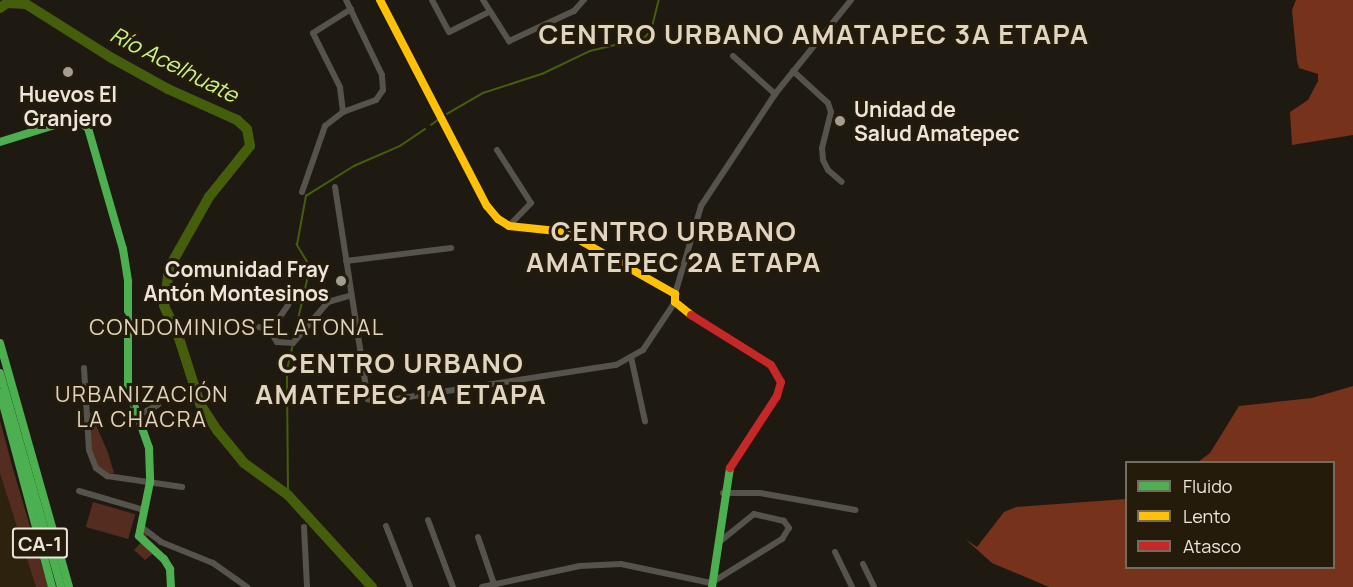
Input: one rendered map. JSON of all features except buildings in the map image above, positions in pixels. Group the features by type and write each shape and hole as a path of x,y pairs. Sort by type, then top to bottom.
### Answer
{"main road":[{"path":"380,0 487,206 509,226 565,233 675,298 771,365 781,382 777,396 729,469 722,497 711,585"},
{"path":"0,142 74,119 84,122 123,249 128,282 127,381 137,416 149,445 150,482 140,526 140,539 159,551 170,569 171,587"},
{"name":"CA-1","path":"0,343 68,587"},
{"path":"0,373 61,587"},
{"name":"CA-1","path":"0,393 52,587"},
{"path":"0,407 26,488"}],"street":[{"path":"302,192 323,128 343,112 376,100 384,86 346,0"},
{"path":"432,0 449,32 489,12"},
{"path":"483,0 507,41 523,37 574,11 584,0"},
{"path":"335,187 362,381 368,399 376,402 616,365 631,357 655,337 675,298 701,206 775,94 851,0"},
{"path":"343,112 340,87 313,33 351,9"},
{"path":"733,56 775,94"},
{"path":"793,71 828,103 831,112 822,147 823,160 828,170 843,182"},
{"path":"497,150 531,203 509,226"},
{"path":"346,261 451,248"},
{"path":"259,327 270,331 278,342 293,343 328,302 349,296"},
{"path":"270,331 288,305"},
{"path":"631,357 645,421"},
{"path":"84,368 93,465 107,476 182,487"},
{"path":"137,416 158,405"},
{"path":"79,491 144,510"},
{"path":"722,497 760,493 855,510"},
{"path":"482,587 580,566 621,564 711,585 786,536 789,528 786,522 754,514 717,543"},
{"path":"428,520 453,587"},
{"path":"140,526 169,546 213,563 247,587"},
{"path":"386,526 410,587"},
{"path":"304,527 307,587"},
{"path":"478,537 495,586"},
{"path":"835,552 852,587"},
{"path":"863,564 874,587"}],"shaded area":[{"path":"1296,0 1353,0 1353,135 1292,145 1290,112 1308,100 1318,81 1318,74 1299,68 1297,61 1292,10"},
{"path":"1353,386 1353,587 1049,587 992,563 965,539 977,547 1004,512 1016,507 1125,499 1125,569 1335,569 1335,461 1199,461 1210,453 1239,406 1312,398"},
{"path":"91,413 114,473 105,473 91,460 87,414"},
{"path":"0,420 48,587 36,587 0,473"},
{"path":"0,473 16,518 36,587 0,587"},
{"path":"93,502 135,514 128,539 86,527"},
{"path":"140,526 149,533 143,541 155,552 145,560 134,550 142,541"}],"waterway":[{"path":"447,114 483,93 542,74 590,51 644,38 651,31 659,0"},
{"name":"Río Acelhuate","path":"0,8 7,3 26,4 110,57 168,89 237,120 247,129 250,146 209,197 169,268 164,306 178,335 200,404 217,430 244,463 288,495 372,587"},
{"path":"431,125 438,120"},
{"path":"294,337 310,267 297,245 306,196 354,166 400,146 425,129"},
{"path":"288,495 287,370 292,348"}],"traffic: fast":[{"path":"0,142 74,119 88,128 123,249 128,282 128,388 149,448 150,482 139,536 164,559 170,569 171,587"},
{"path":"0,343 69,587"},
{"path":"0,373 61,587"},
{"path":"0,393 52,587"},
{"path":"712,587 730,468"}],"traffic: slow":[{"path":"380,0 487,206 498,219 509,226 557,231 576,238 675,294 675,302 691,315"}],"traffic: jam":[{"path":"691,315 771,365 781,382 777,396 730,468"}],"place":[{"name":"Huevos El Granjero","path":"68,72"},
{"name":"Unidad de Salud Amatepec","path":"840,121"},
{"name":"Comunidad Fray Antón Montesinos","path":"341,281"}],"district":[{"name":"CENTRO URBANO AMATAPEC 3A ETAPA","path":"814,34"},
{"name":"CENTRO URBANO AMATEPEC 2A ETAPA","path":"674,246"},
{"name":"CONDOMINIOS EL ATONAL","path":"237,328"},
{"name":"CENTRO URBANO AMATEPEC 1A ETAPA","path":"401,378"},
{"name":"URBANIZACIÓN LA CHACRA","path":"142,407"}]}
